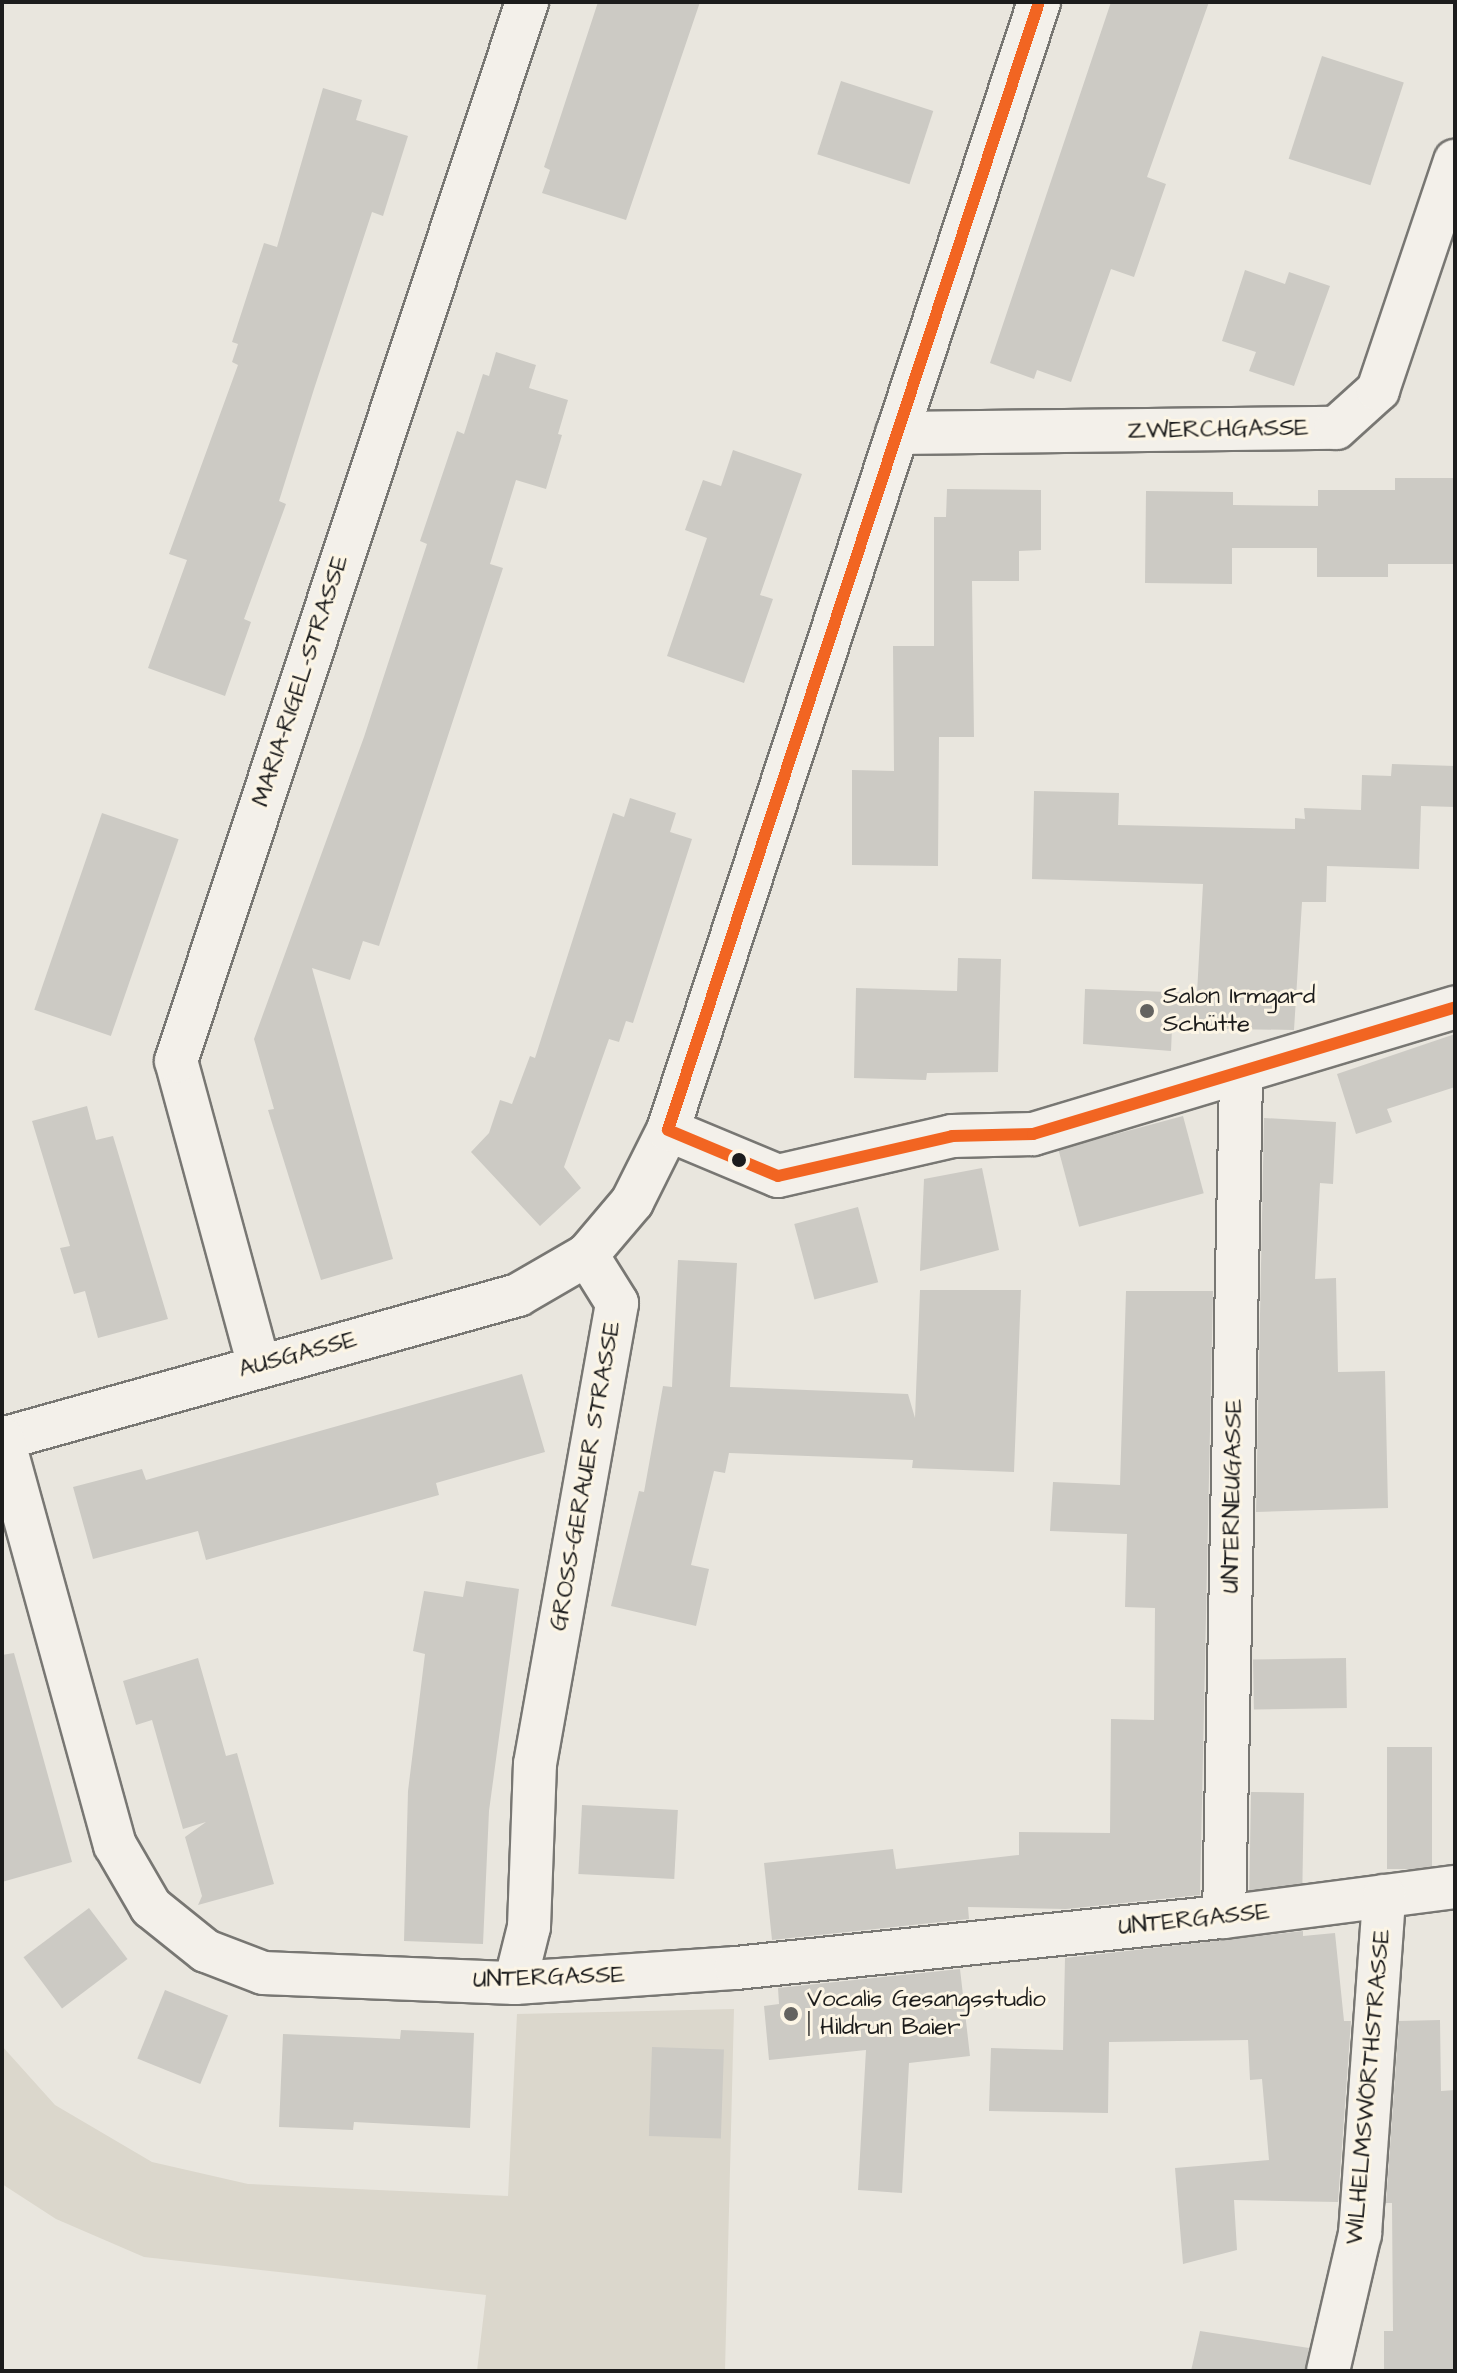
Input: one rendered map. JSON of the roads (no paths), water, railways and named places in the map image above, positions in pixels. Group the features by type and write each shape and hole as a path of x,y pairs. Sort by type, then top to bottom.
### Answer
{"street":[{"name":"MARIA-RIGEL-STRASSE","path":"259,1366 176,1061 527,2"},
{"path":"587,1255 632,1202 668,1130 1039,2"},
{"name":"ZWERCHGASSE","path":"897,433 1336,428 1378,390 1455,161"},
{"path":"668,1130 778,1176 952,1136 1033,1134 1241,1075 1455,1007"},
{"name":"UNTERNEUGASSE","path":"1224,1917 1241,1075"},
{"name":"AUSGASSE","path":"2,1439 518,1295 587,1255"},
{"name":"GROSS-GERAUER STRASSE","path":"515,1983 529,1927 535,1764 617,1303 587,1255"},
{"name":"UNTERGASSE","path":"2,1439 115,1845 151,1907 206,1951 263,1973 515,1983 736,1968 1224,1917 1455,1887"},
{"name":"WILHELMSWÖRTHSTRASSE","path":"1328,2371 1360,2234 1384,1896"}],"place":[{"name":"Salon Irmgard Schütte","path":"1147,1011"},
{"name":"Vocalis Gesangsstudio | Hildrun Baier","path":"791,2014"}]}
